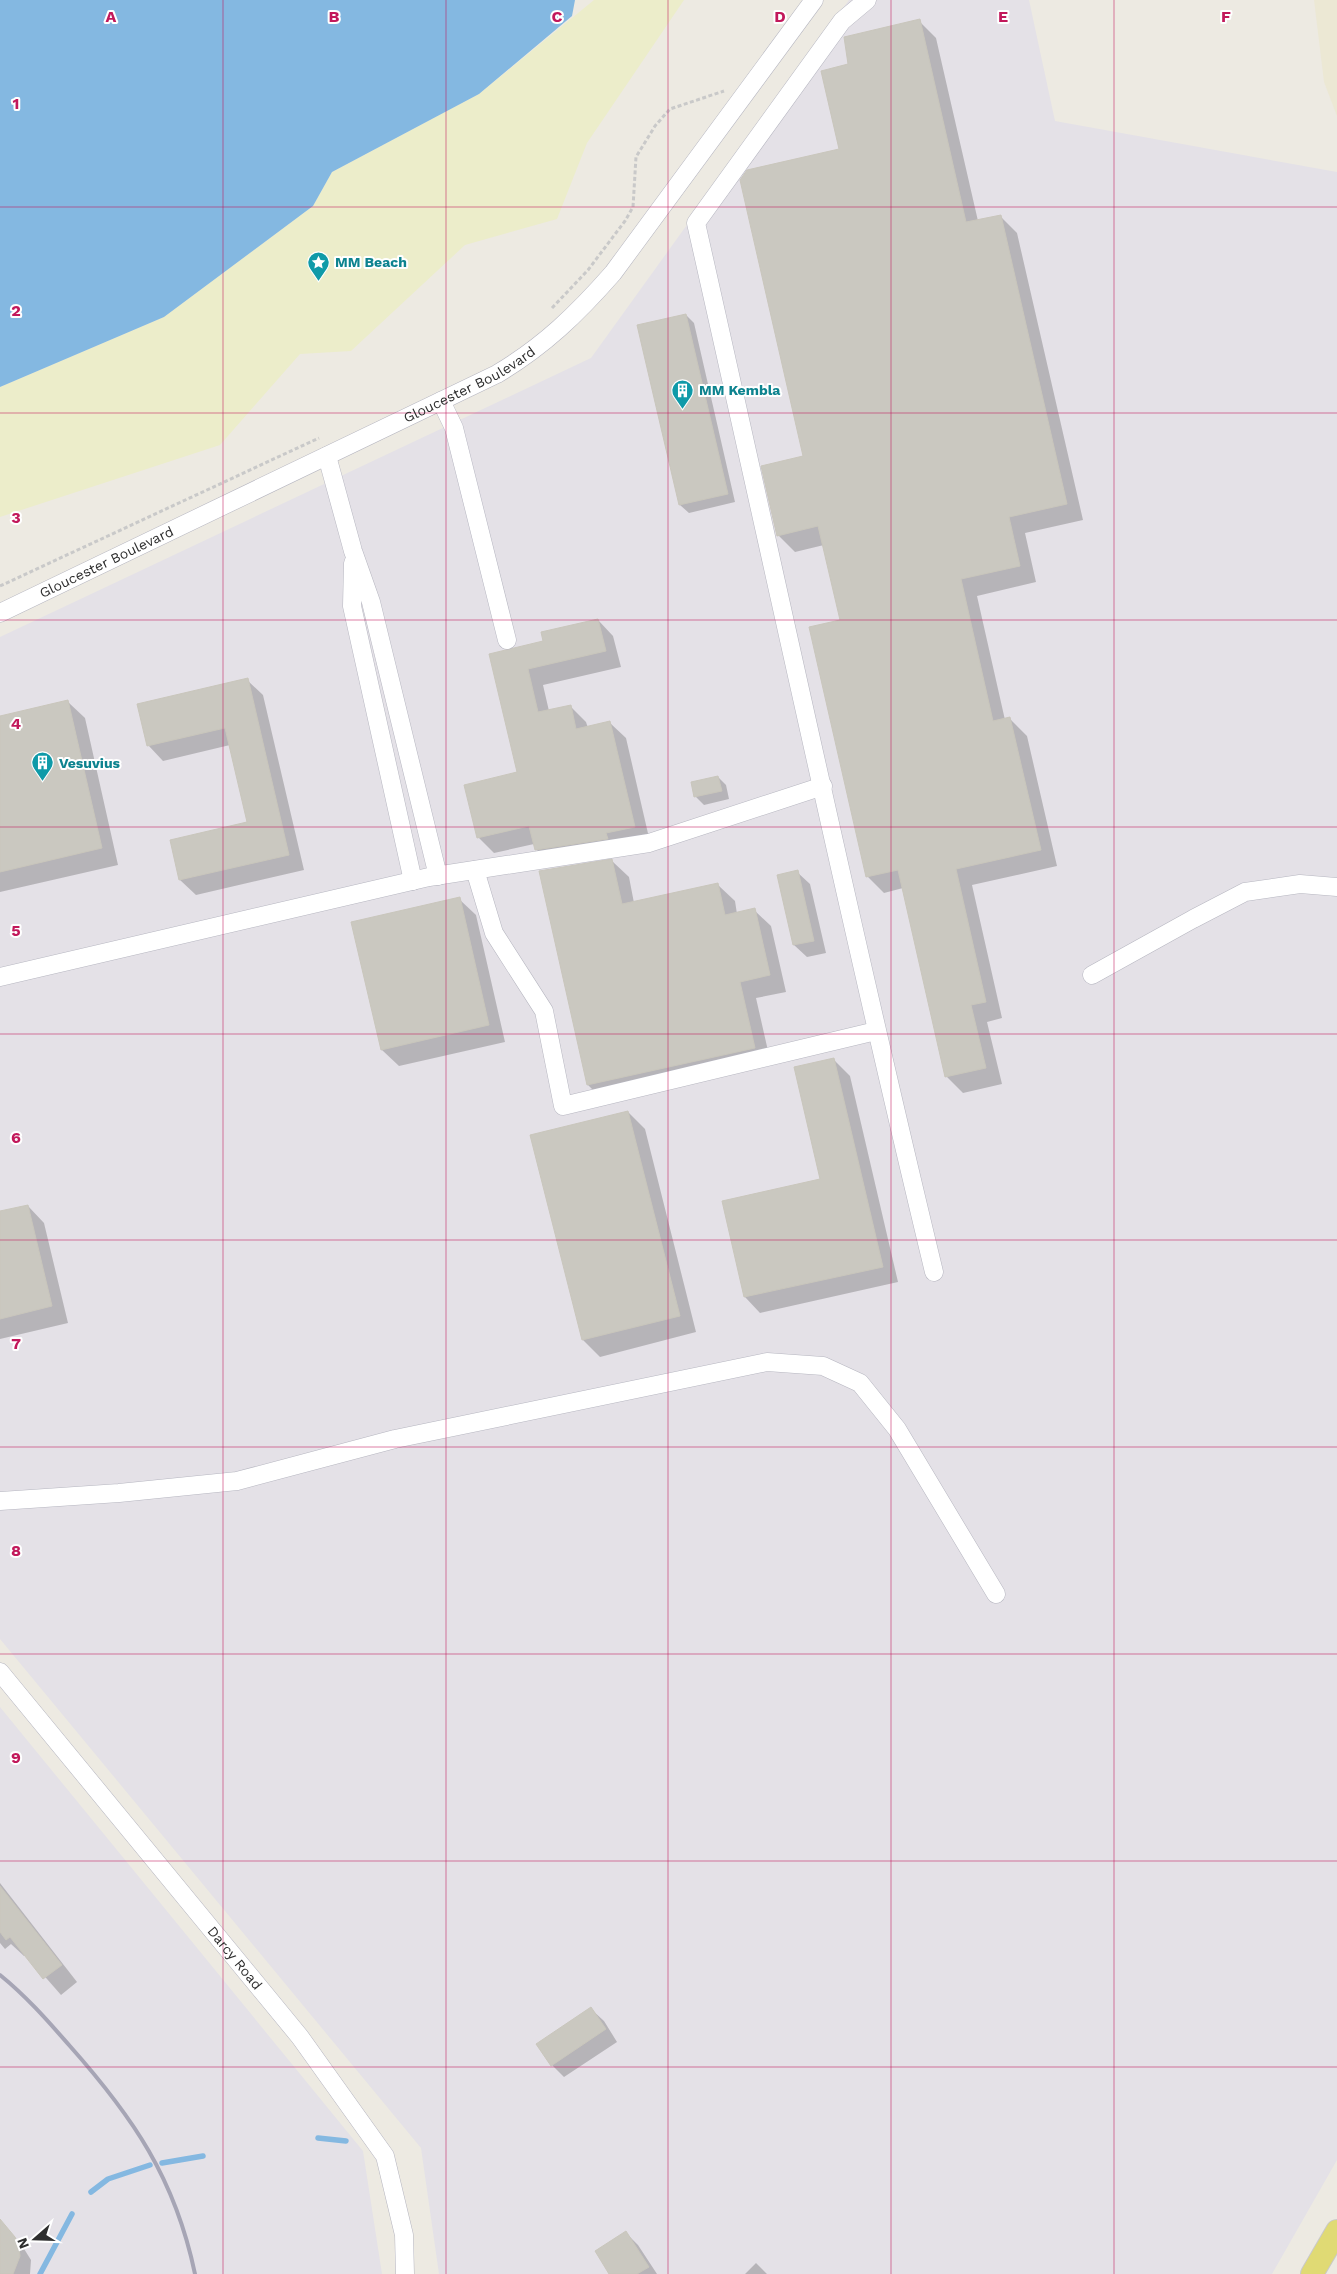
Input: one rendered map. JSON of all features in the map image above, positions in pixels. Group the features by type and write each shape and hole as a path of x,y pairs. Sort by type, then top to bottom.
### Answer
{"main road":[{"path":"1312,2274 1337,2231"}],"street":[{"name":"Gloucester Boulevard","path":"0,612 497,374 547,341 583,308 613,273 814,0"},
{"path":"867,0 842,21 696,223 823,786 876,1031 934,1272"},
{"path":"441,401 454,428 507,640"},
{"path":"327,456 353,551 371,602 438,876"},
{"path":"353,551 352,606 413,881"},
{"path":"0,977 413,881 649,843 823,786"},
{"path":"475,870 494,933 544,1011 563,1106 876,1031"},
{"path":"1092,975 1193,918 1245,892 1300,884 1337,887"},
{"path":"0,1501 119,1493 237,1481 395,1440 768,1362 823,1366 860,1383 896,1429 996,1594"},
{"name":"Darcy Road","path":"0,1672 300,2036 385,2156 404,2235 405,2274"}],"path":[{"path":"549,312 588,270 625,221 633,206 636,157 655,126 670,109 723,92 729,84"},
{"path":"0,586 324,436"}],"shaded area":[{"path":"849,0 1029,0 1055,121 1337,172 1337,2160 1272,2274 439,2274 421,2148 0,1639 0,637 591,358"},
{"path":"1314,0 1337,0 1337,116 1324,82"},
{"path":"0,1707 363,2151 382,2274 0,2274"}],"sand":[{"name":"MM Beach","path":"594,0 684,0 587,143 557,219 465,245 351,351 300,354 220,445 0,517 0,387 164,317 313,206 332,172 479,94"}],"water":[{"path":"0,0 575,0 572,16 479,94 332,172 313,206 164,317 0,387"}],"building":[{"path":"920,19 966,222 1001,215 1067,504 1009,517 1020,566 961,579 993,721 1010,717 1041,850 956,869 986,1002 971,1005 986,1068 945,1077 898,870 866,877 809,627 840,620 818,526 777,536 761,466 803,456 740,180 747,170 839,149 821,71 848,64 844,37"},
{"name":"MM Kembla","path":"686,314 728,494 679,505 637,325"},
{"path":"598,619 606,651 528,669 538,712 571,705 576,729 610,721 635,827 606,833 608,839 535,850 529,826 477,838 464,785 517,772 489,654 543,641 541,632"},
{"path":"248,678 289,855 179,880 170,840 247,822 225,728 147,746 137,704"},
{"name":"Vesuvius","path":"68,700 102,848 0,872 0,716"},
{"path":"718,776 722,791 694,797 691,782"},
{"path":"612,859 622,904 718,883 725,915 755,908 770,975 740,982 755,1048 587,1085 539,871"},
{"path":"798,870 814,941 793,945 777,875"},
{"path":"460,897 489,1025 381,1050 351,922"},
{"path":"834,1058 883,1267 744,1297 722,1201 820,1179 794,1067"},
{"path":"628,1111 680,1316 582,1340 530,1135"},
{"path":"28,1205 52,1306 0,1319 0,1211"},
{"path":"0,1886 62,1965 43,1979 10,1937 6,1940 0,1932"},
{"path":"591,2007 606,2029 551,2066 536,2044"},
{"path":"0,2219 15,2237 19,2246 20,2256 13,2274 0,2274"},
{"path":"626,2231 649,2267 637,2274 609,2274 595,2251"}],"waterway":[{"path":"318,2138 346,2141"},
{"path":"162,2163 203,2156"},
{"path":"91,2192 108,2179 150,2165"},
{"path":"40,2274 72,2214"}],"railway":[{"path":"0,1975 61,2036 113,2098 132,2124 163,2178 176,2208 195,2274"}],"place":[{"name":"MM Beach","path":"319,281"},
{"name":"MM Kembla","path":"683,409"},
{"name":"Vesuvius","path":"43,782"}]}
